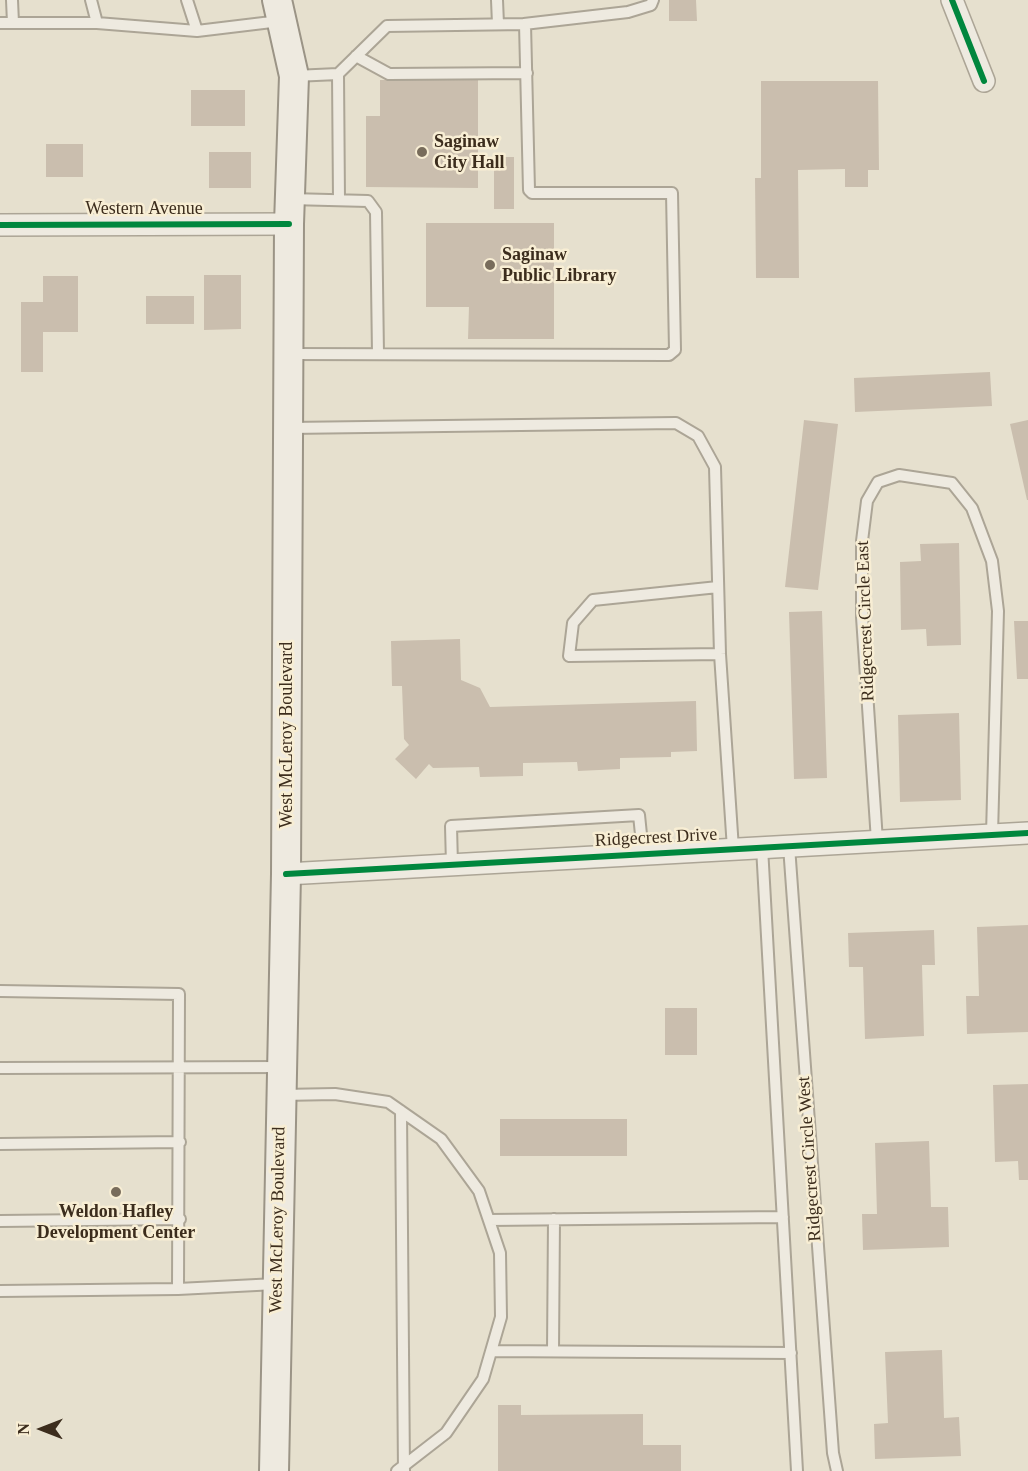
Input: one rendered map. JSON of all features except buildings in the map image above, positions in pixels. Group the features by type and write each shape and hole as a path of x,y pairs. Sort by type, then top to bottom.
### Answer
{"main road":[{"name":"West McLeroy Boulevard","path":"274,1471 286,874 290,212 294,76 281,10"}],"street":[{"path":"951,0 984,81"},
{"name":"Western Avenue","path":"0,225 290,212"},
{"name":"Ridgecrest Drive","path":"286,874 992,834 1028,834"}],"lane":[{"path":"12,0 13,23"},
{"path":"91,0 97,23"},
{"path":"187,0 197,31"},
{"path":"497,0 498,24"},
{"path":"294,76 338,74 387,26 524,24 628,12 651,5 653,0"},
{"path":"0,23 97,23 197,31 281,10"},
{"path":"289,354 669,355 675,350 672,193 530,192 526,26 524,24"},
{"path":"356,56 389,74 527,73"},
{"path":"338,74 339,200"},
{"path":"290,212 339,200 368,201 376,212 378,354"},
{"path":"289,428 676,423 698,436 715,467 720,654 733,849"},
{"name":"Ridgecrest Circle East","path":"877,842 862,616 862,541 867,501 878,482 899,475 952,483 972,508 992,561 998,611 992,834"},
{"path":"718,587 592,600 573,623 569,656 720,654"},
{"path":"452,865 451,826 639,815 643,854"},
{"name":"Ridgecrest Circle West","path":"789,846 832,1453 837,1471"},
{"path":"762,847 797,1471"},
{"path":"0,991 179,994 178,1289"},
{"path":"0,1068 281,1067"},
{"path":"280,1095 335,1094 388,1102 441,1139 479,1191 500,1253 501,1317 483,1379 446,1433 402,1470"},
{"path":"401,1111 402,1470"},
{"path":"0,1144 180,1142"},
{"path":"489,1220 783,1217"},
{"path":"554,1219 554,1351"},
{"path":"0,1221 180,1220"},
{"path":"0,1291 178,1289 276,1284"},
{"path":"491,1351 791,1353"}],"cycle path":[{"path":"952,0 984,81"},
{"path":"0,225 289,224"},
{"path":"286,874 1028,833"}],"place":[{"name":"Saginaw City Hall","path":"422,152"},
{"name":"Saginaw Public Library","path":"490,265"},
{"name":"Weldon Hafley Development Center","path":"116,1192"}]}
